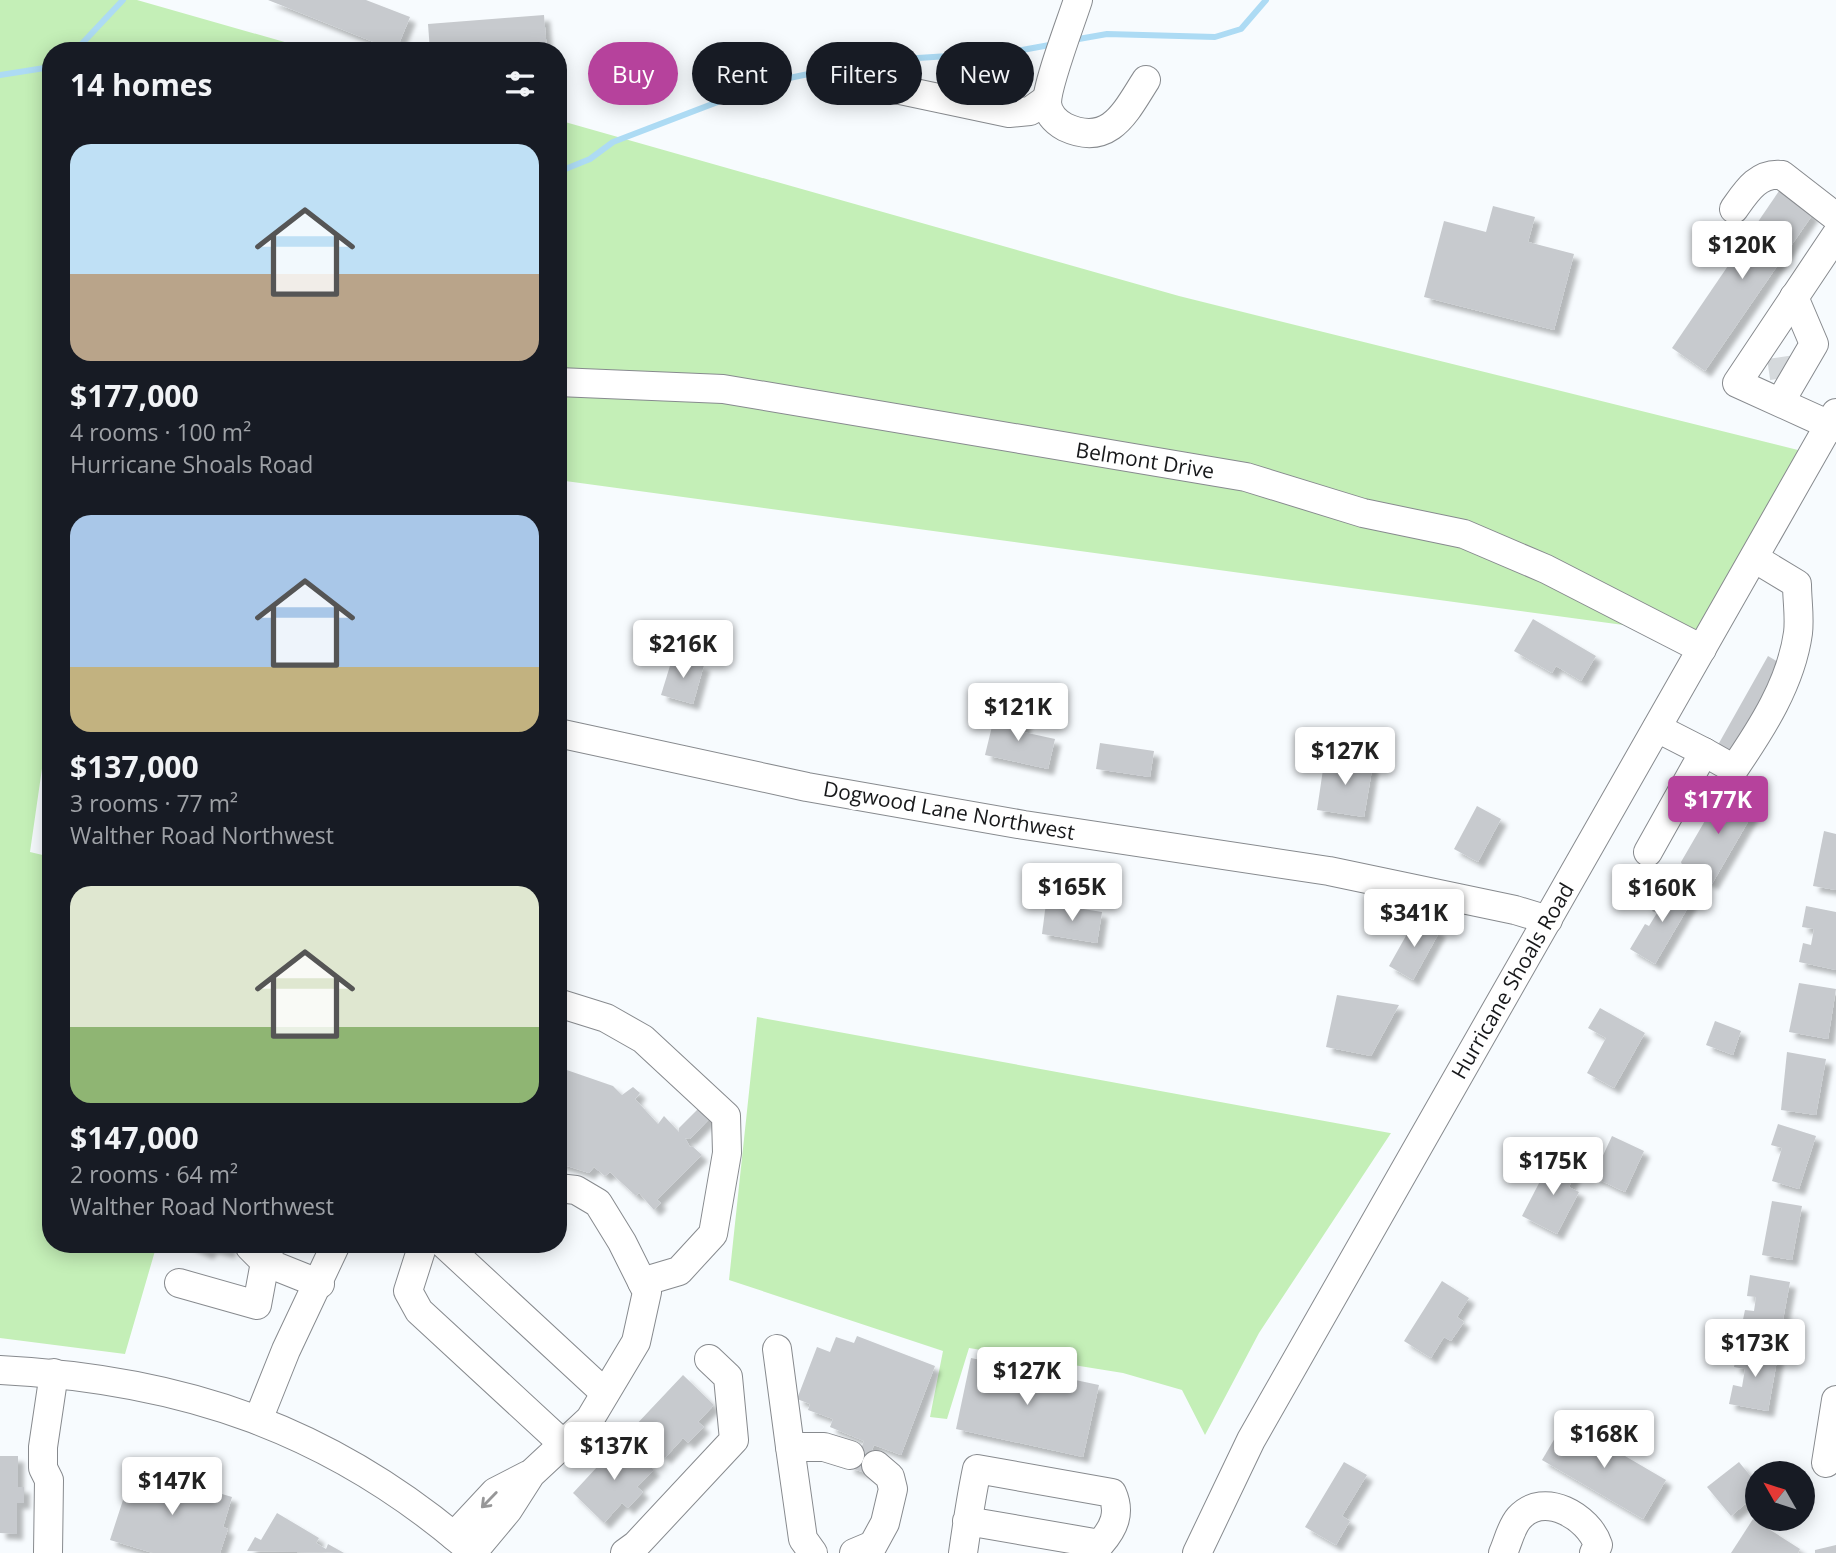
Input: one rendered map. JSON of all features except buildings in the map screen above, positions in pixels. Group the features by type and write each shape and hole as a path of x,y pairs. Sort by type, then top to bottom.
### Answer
{"street":[{"path":"1078,0 1047,100 1048,111 1061,125 1075,131 1091,133 1109,129 1119,122 1146,80"},
{"path":"922,95 1009,114 1030,111 1047,100"},
{"path":"1734,209 1752,184 1772,174 1782,175 1836,217"},
{"path":"1834,422 1785,383 1737,383 1836,234"},
{"path":"1785,383 1814,344 1794,297"},
{"path":"1774,326 1785,383"},
{"name":"Belmont Drive","path":"567,382 723,389 1246,477 1363,513 1464,534 1546,569 1702,649"},
{"name":"Hurricane Shoals Road","path":"1196,1553 1251,1440 1834,422"},
{"path":"1657,728 1734,769 1753,741 1791,670 1798,630 1797,584 1754,558"},
{"name":"Dogwood Lane Northwest","path":"567,735 807,787 1024,825 1329,872 1515,910 1548,920"},
{"path":"1648,852 1704,752"},
{"path":"567,1006 606,1018 643,1039 726,1116 727,1153 713,1234 679,1271 642,1282"},
{"path":"0,1370 60,1373 152,1387 258,1420 355,1466 467,1547 508,1510 531,1474 590,1419 636,1342 647,1292 598,1203 576,1190 567,1189"},
{"path":"179,1283 257,1305 262,1253"},
{"path":"266,1253 320,1284"},
{"path":"258,1420 286,1350 320,1284 332,1253"},
{"path":"420,1253 408,1291 419,1311 562,1443"},
{"path":"454,1253 605,1393"},
{"path":"777,1349 803,1539 813,1553"},
{"path":"625,1553 636,1545 734,1440 728,1377 709,1359"},
{"path":"48,1553 49,1480 56,1471 60,1373"},
{"path":"1826,1463 1836,1400"},
{"path":"790,1447 824,1447 863,1460 890,1477 893,1489 885,1523 873,1545 854,1553"},
{"path":"963,1553 968,1514 977,1469 1112,1493 1116,1518 1110,1532 1100,1544 968,1514"},
{"path":"1503,1553 1521,1516 1540,1506 1554,1506 1593,1531 1598,1545 1594,1553"}],"green space":[{"path":"0,0 137,0 284,42 42,42 42,769 30,852 42,855 42,1253 154,1253 125,1354 0,1338"},
{"path":"567,123 1179,296 1806,452 1697,635 567,481"},
{"path":"757,1017 1391,1133 1259,1333 1205,1435 1182,1390 1123,1373 969,1348 947,1419 930,1417 943,1351 729,1280"}],"waterway":[{"path":"83,42 123,0"},
{"path":"1073,40 1107,34 1215,37 1241,29 1266,0"},
{"path":"567,168 590,159 613,142 770,82 871,61 1011,52 1055,44"},
{"path":"0,75 42,68"}],"tunnel":[{"path":"1781,357 1784,378"}]}
